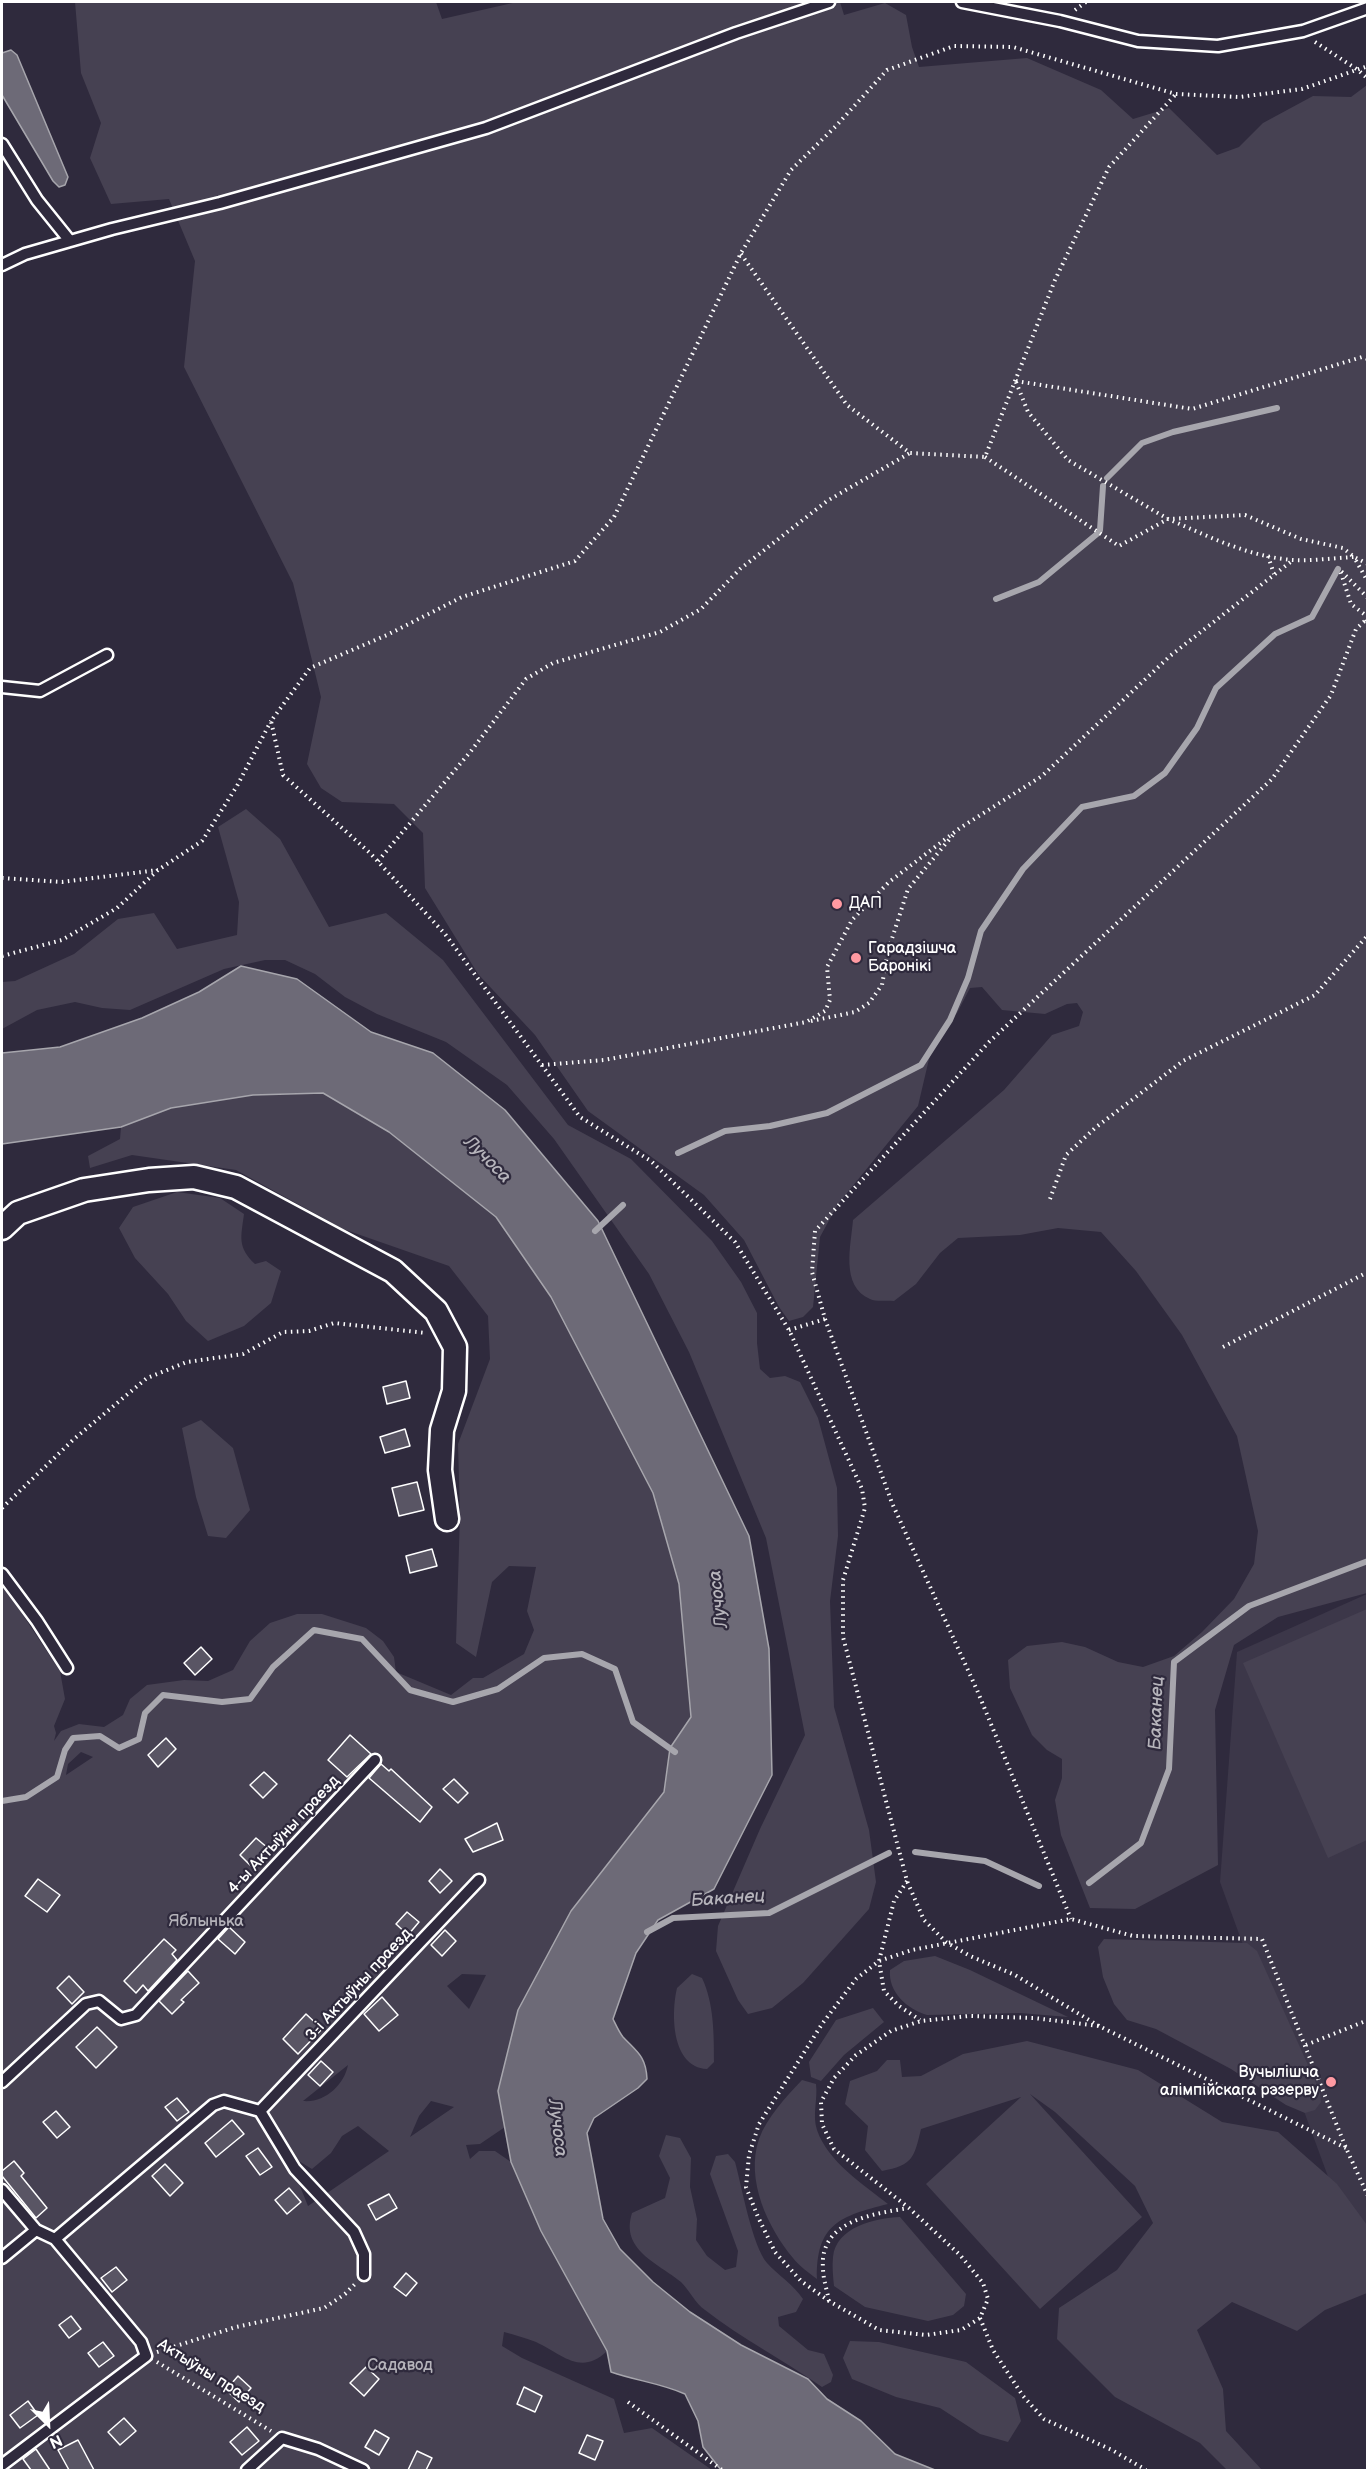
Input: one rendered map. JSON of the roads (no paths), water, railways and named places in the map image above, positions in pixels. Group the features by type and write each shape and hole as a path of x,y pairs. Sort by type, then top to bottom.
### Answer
{"street":[{"path":"2,1228 18,1213 84,1190 149,1180 194,1178 236,1188 393,1271 436,1311 451,1339 454,1391 442,1430 440,1470 447,1519"}],"lane":[{"path":"2,265 70,241 220,203 486,128 736,33 829,2"},
{"path":"962,2 1060,21 1138,41 1218,46 1303,31 1368,8"},
{"path":"2,144 37,200 70,241"},
{"path":"2,687 40,691 107,655"},
{"path":"2,1574 37,1621 67,1668"},
{"name":"4-ы Актыўны праезд","path":"3,2079 86,2004 99,2001 121,2019 136,2015 375,1760"},
{"name":"3-і Актыўны праезд","path":"260,2110 479,1880"},
{"path":"55,2239 213,2105 224,2101 260,2110 295,2169 354,2232 364,2254 364,2275"},
{"name":"Актыўны праезд","path":"2,2190 36,2230 55,2239 141,2342 146,2356 2,2465"},
{"path":"2,2258 36,2230"},
{"path":"247,2470 282,2438 318,2449 363,2470"}],"water":[{"path":"11,50 17,55 68,177 65,185 59,187 53,181 2,95 2,53"},
{"name":"Лучоса","path":"241,966 297,979 371,1032 433,1053 505,1110 598,1221 749,1536 769,1649 772,1775 714,1889 658,1920 636,1953 613,2019 622,2035 643,2060 647,2079 638,2088 594,2118 587,2133 603,2219 620,2249 653,2282 690,2312 741,2345 808,2379 827,2399 861,2421 895,2454 935,2470 721,2470 703,2447 698,2421 685,2394 611,2372 607,2351 541,2231 511,2162 498,2091 518,2010 571,1911 664,1792 670,1748 691,1717 679,1584 653,1493 551,1297 496,1217 389,1132 323,1093 253,1095 171,1108 121,1127 2,1144 2,1053 60,1047 142,1018 199,992"}],"waterway":[{"path":"1107,478 1142,443 1173,432 1277,408"},
{"path":"1100,530 1103,486"},
{"path":"996,599 1039,582 1097,534"},
{"path":"678,1153 725,1131 770,1126 827,1113 921,1065 950,1020 968,978 981,931 1023,869 1082,807 1134,796 1165,773 1197,728 1216,688 1275,634 1312,617 1338,569"},
{"path":"595,1231 623,1205"},
{"name":"Баканец","path":"1089,1883 1141,1843 1169,1769 1174,1662 1249,1606 1368,1561"},
{"path":"2,1801 26,1797 57,1777 65,1750 73,1738 100,1736 119,1748 139,1739 145,1713 163,1695 222,1702 250,1699 273,1667 314,1630 362,1639 410,1690 453,1702 498,1689 544,1658 582,1654 615,1669 633,1722 675,1752"},
{"name":"Баканец","path":"915,1852 985,1861 1039,1886"},
{"name":"Баканец","path":"647,1932 673,1918 769,1913 889,1853"}],"place":[{"name":"ДАП","path":"837,904"},
{"name":"Гарадзішча Баронікі","path":"856,958"},
{"name":"Вучылішча алімпійскага рэзерву","path":"1331,2082"}],"park label":[{"name":"Яблынька","path":"206,1922"},
{"name":"Садавод","path":"400,2366"}]}
